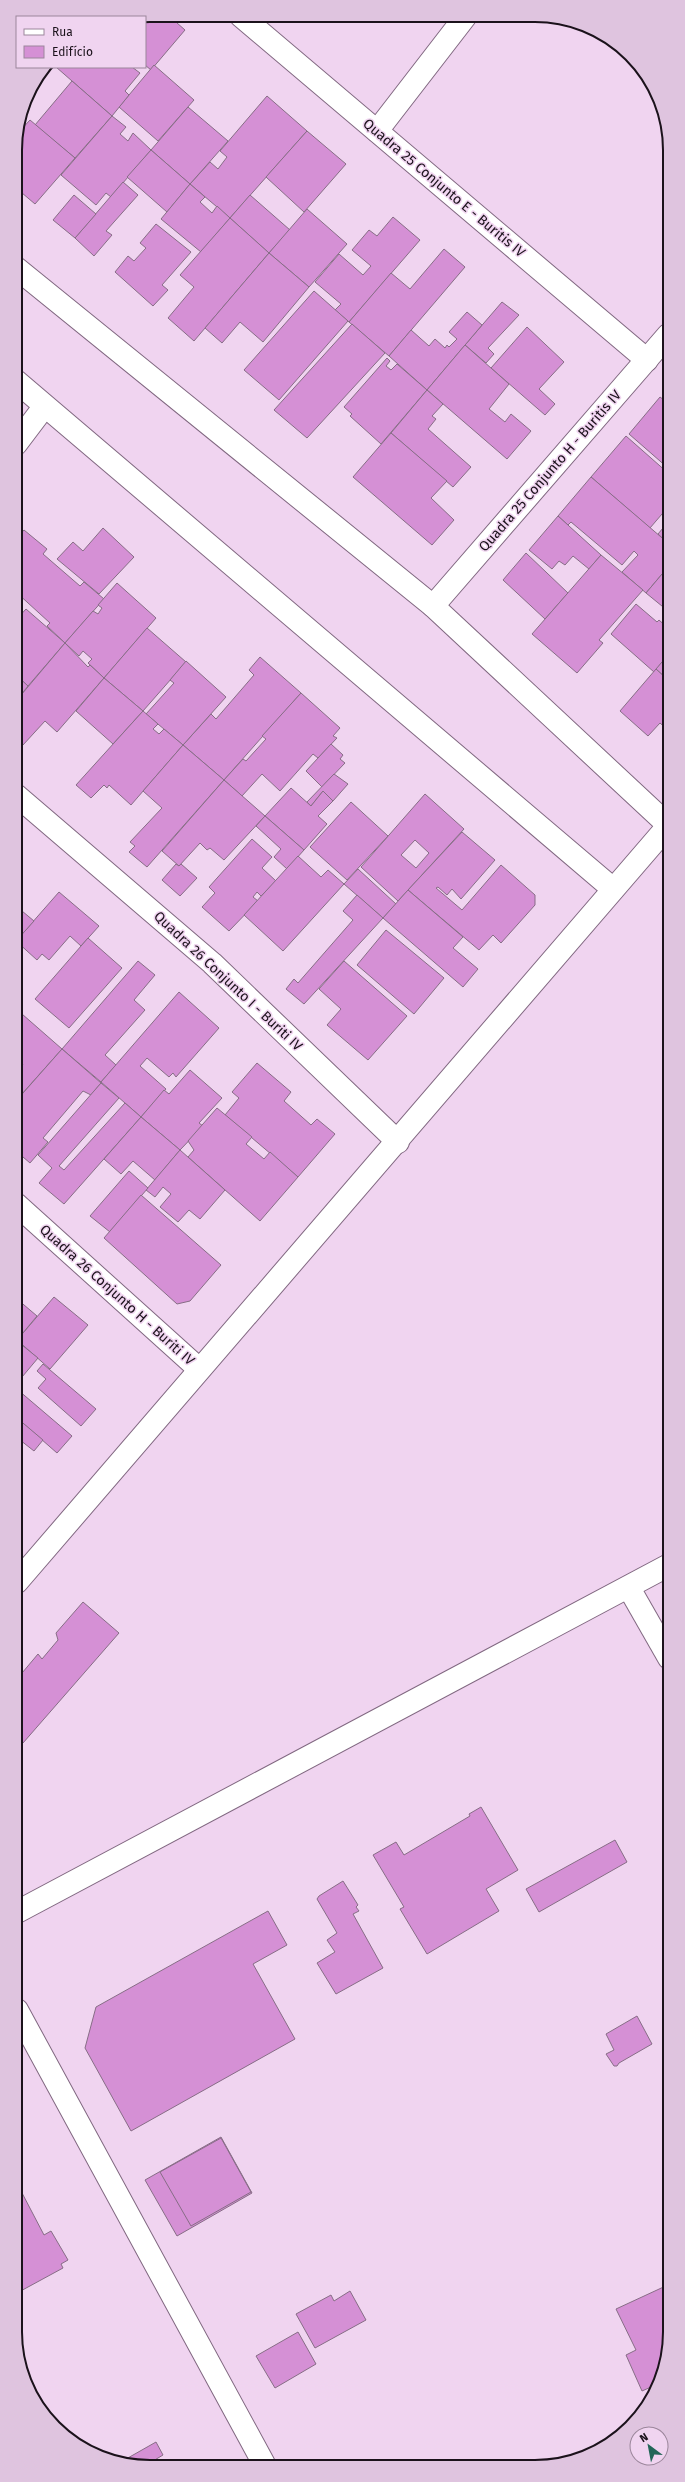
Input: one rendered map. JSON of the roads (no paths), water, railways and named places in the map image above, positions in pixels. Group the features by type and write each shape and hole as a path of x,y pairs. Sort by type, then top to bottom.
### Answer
{"street":[{"name":"Quadra 25 Conjunto E - Buritis IV","path":"248,22 647,360"},
{"path":"377,131 462,22"},
{"path":"22,273 433,606 663,820"},
{"name":"Quadra 25 Conjunto H - Buritis IV","path":"433,606 663,341"},
{"path":"22,387 44,407 613,889"},
{"path":"22,436 44,407"},
{"name":"Quadra 26 Conjunto I - Buriti IV","path":"22,800 212,963 398,1142"},
{"path":"22,1576 398,1142 663,831"},
{"name":"Quadra 26 Conjunto H - Buriti IV","path":"22,1209 200,1369"},
{"path":"22,1909 629,1588 663,1568"},
{"path":"629,1588 663,1648"},
{"path":"22,2019 262,2460"}]}
